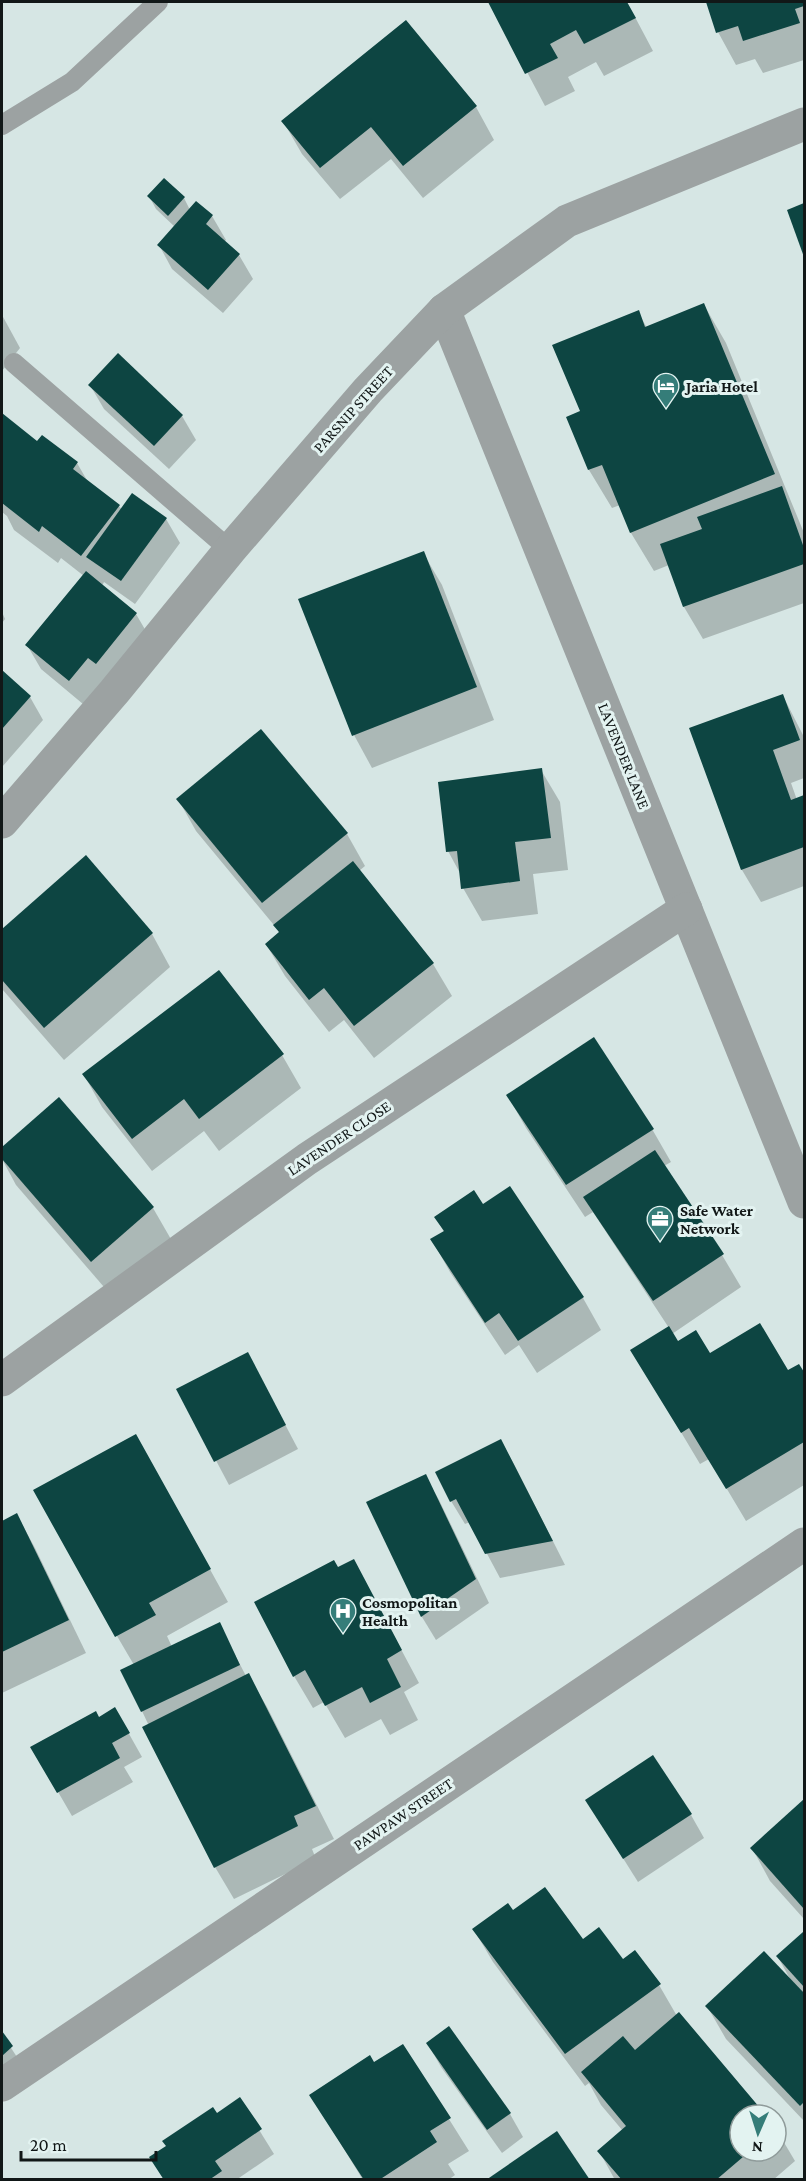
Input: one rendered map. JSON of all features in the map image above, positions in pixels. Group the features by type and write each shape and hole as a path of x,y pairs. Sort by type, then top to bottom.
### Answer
{"street":[{"name":"PARSNIP STREET","path":"2,822 114,692 230,550 368,390 444,310 567,221 804,124"},
{"name":"LAVENDER LANE","path":"444,310 804,1202"},
{"name":"LAVENDER CLOSE","path":"2,1380 307,1159 686,909"},
{"name":"PAWPAW STREET","path":"2,2085 804,1544"}],"lane":[{"path":"2,125 72,82 158,2"},
{"path":"14,363 230,550"}],"building":[{"path":"488,2 627,2 636,18 584,44 576,30 550,44 558,58 525,74"},
{"path":"706,2 804,2 804,6 795,9 800,23 743,41 738,26 716,33"},
{"path":"406,20 477,106 403,166 371,127 320,168 281,121"},
{"path":"164,178 185,197 168,216 147,196"},
{"path":"196,201 213,215 206,224 240,254 208,290 157,245"},
{"path":"804,203 804,257 787,210"},
{"path":"704,303 775,474 630,533 602,465 588,470 566,417 580,411 552,345 639,310 645,327"},
{"path":"118,353 183,415 154,446 88,385"},
{"path":"2,413 37,441 42,435 78,462 73,469 120,505 81,556 42,526 39,532 2,503"},
{"path":"782,486 804,548 804,564 683,607 660,544 702,529 697,517"},
{"path":"132,493 167,518 121,581 86,557"},
{"path":"424,551 477,687 352,736 298,599"},
{"path":"86,571 137,613 96,664 88,658 69,681 25,645"},
{"path":"2,670 31,696 2,729"},
{"path":"783,694 800,740 773,750 791,800 804,795 804,847 741,870 689,728"},
{"path":"261,729 348,833 262,903 176,799"},
{"path":"542,768 551,838 515,842 520,881 461,889 457,851 446,852 438,782"},
{"path":"86,855 153,933 44,1028 2,980 2,929"},
{"path":"353,861 434,963 354,1026 324,988 309,1000 265,944 279,932 273,925"},
{"path":"219,970 284,1054 199,1119 184,1099 132,1139 82,1074"},
{"path":"594,1037 654,1129 566,1185 506,1095"},
{"path":"59,1097 154,1207 91,1262 2,1159 2,1147"},
{"path":"655,1150 724,1254 653,1301 583,1197"},
{"path":"510,1186 584,1297 518,1341 499,1313 485,1323 430,1239 444,1231 434,1217 474,1190 483,1204"},
{"path":"760,1323 788,1370 799,1364 804,1372 804,1442 726,1489 689,1428 681,1433 630,1350 669,1326 678,1341 696,1330 710,1353"},
{"path":"248,1352 286,1425 214,1462 176,1389"},
{"path":"136,1434 211,1569 149,1603 156,1615 115,1637 33,1490"},
{"path":"501,1439 553,1541 485,1554 456,1499 450,1502 435,1472"},
{"path":"426,1474 476,1579 421,1617 366,1502"},
{"path":"17,1513 69,1620 2,1652 2,1521"},
{"path":"354,1559 402,1650 387,1659 401,1687 370,1703 362,1687 325,1706 305,1670 293,1677 254,1602 334,1560 338,1567"},
{"path":"220,1622 240,1665 141,1712 120,1670"},
{"path":"249,1673 316,1806 294,1816 298,1826 214,1868 142,1727"},
{"path":"115,1707 130,1733 112,1743 120,1758 57,1793 30,1747 96,1711 99,1717"},
{"path":"653,1755 692,1814 623,1859 585,1800"},
{"path":"804,1799 804,1909 750,1848"},
{"path":"545,1887 583,1939 599,1927 623,1959 635,1950 661,1984 565,2054 472,1929 508,1903 513,1910"},
{"path":"803,1932 804,1934 804,1987 776,1956"},
{"path":"764,1951 804,1993 804,2102 800,2106 705,2006"},
{"path":"679,2012 756,2103 728,2103 728,2163 736,2163 716,2180 622,2180 597,2151 626,2126 581,2072 623,2036 635,2050"},
{"path":"449,2026 511,2113 487,2130 426,2043"},
{"path":"2,2031 13,2046 2,2056"},
{"path":"403,2044 451,2118 430,2131 437,2142 379,2180 364,2180 309,2095 370,2055 374,2062"},
{"path":"240,2097 262,2129 215,2161 222,2171 209,2180 164,2180 149,2157 166,2146 162,2141 213,2107 217,2113"},
{"path":"557,2131 590,2180 486,2180"}],"place":[{"name":"Jaria Hotel","path":"666,409"},
{"name":"Safe Water Network","path":"660,1242"},
{"name":"Cosmopolitan Health","path":"343,1634"}]}
